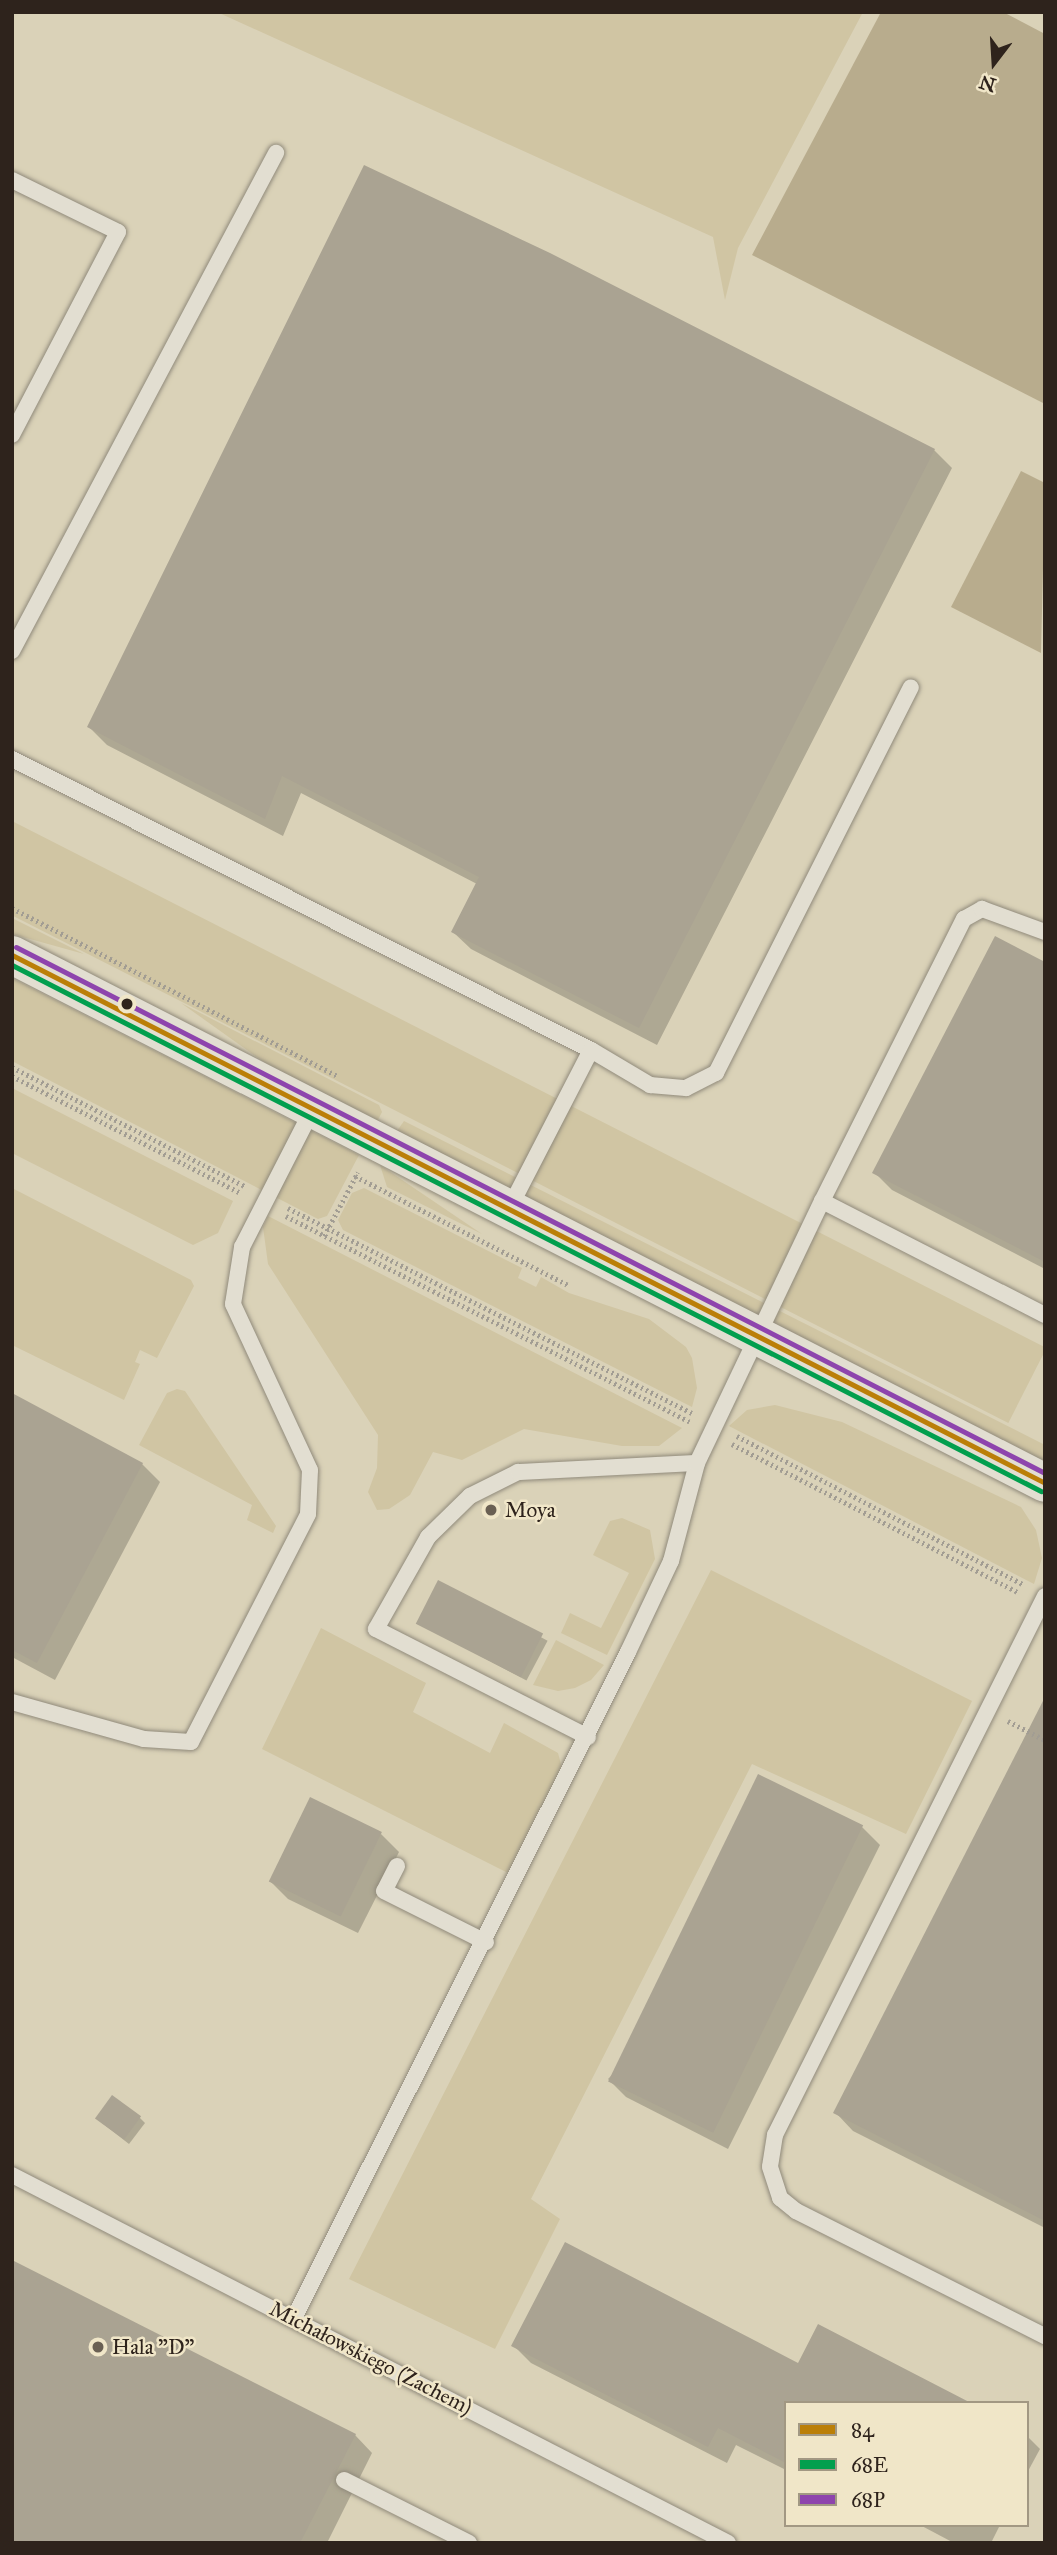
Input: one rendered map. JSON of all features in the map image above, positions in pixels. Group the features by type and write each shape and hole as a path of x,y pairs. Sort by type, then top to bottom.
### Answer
{"street":[{"path":"12,954 312,1110 1045,1483"}],"lane":[{"path":"12,651 276,153"},
{"path":"12,180 118,232 12,435"},
{"path":"12,759 591,1050 650,1085 686,1087 716,1073 911,687"},
{"path":"294,2318 588,1737 671,1560 697,1463 822,1201 964,919 982,909 1045,932"},
{"path":"508,1210 591,1050"},
{"path":"12,1702 144,1739 191,1742 309,1514 310,1470 233,1304 242,1247 312,1110"},
{"path":"822,1201 1045,1315"},
{"path":"588,1737 376,1629 428,1537 470,1496 518,1472 697,1463"},
{"path":"1039,1596 988,1710 775,2135 770,2167 780,2198 796,2211 1045,2336"},
{"path":"397,1866 384,1891 486,1942"},
{"name":"Michałowskiego (Zachem)","path":"12,2175 728,2543"},
{"path":"344,2480 469,2543"}],"path":[{"path":"12,1067 265,1201 1039,1596"},
{"path":"12,1076 265,1201 1039,1596"},
{"path":"355,1177 568,1285"},
{"path":"988,1710 1045,1740"}],"shaded area":[{"path":"217,12 863,12 738,248 725,300 713,237"},
{"path":"881,12 1003,12 1045,34 1045,404 752,255"},
{"path":"1021,471 1045,483 1041,653 951,607"},
{"path":"12,821 1045,1347 1008,1423 12,915"},
{"path":"12,918 84,954 12,934"},
{"path":"12,978 359,1155 327,1216 318,1219 12,1061"},
{"path":"181,1003 379,1105 382,1112 377,1122 268,1065"},
{"path":"12,1088 233,1201 218,1233 193,1245 12,1153"},
{"path":"404,1121 1045,1445 1045,1462 397,1131"},
{"path":"380,1165 482,1234 387,1187"},
{"path":"12,1188 191,1280 194,1286 157,1358 140,1350 135,1362 140,1364 124,1400 12,1345"},
{"path":"364,1188 522,1268 518,1278 536,1287 541,1277 569,1293 649,1319 686,1347 692,1358 697,1388 692,1407 343,1230 338,1220 352,1193"},
{"path":"268,1216 682,1428 659,1446 622,1446 524,1429 462,1460 433,1452 410,1495 389,1509 377,1510 368,1492 377,1468 378,1435 268,1264 263,1227"},
{"path":"177,1389 185,1391 276,1526 273,1533 247,1520 252,1505 139,1445 167,1393"},
{"path":"775,1405 842,1422 1021,1507 1036,1530 1042,1558 1034,1584 729,1426 747,1410"},
{"path":"622,1518 650,1530 655,1559 607,1655 561,1633 570,1613 601,1628 629,1573 593,1555 610,1521"},
{"path":"711,1570 972,1701 906,1834 752,1764 531,2199 560,2219 495,2349 349,2279"},
{"path":"321,1628 426,1683 413,1712 490,1753 504,1723 558,1753 562,1768 508,1873 262,1749"},
{"path":"556,1640 604,1665 591,1680 575,1688 558,1691 533,1685"}],"building":[{"path":"364,165 550,253 935,449 639,1028 451,932 479,877 282,776 265,819 87,727"},
{"path":"995,936 1045,962 1045,1262 872,1173"},
{"path":"12,1393 143,1463 37,1663 12,1650"},
{"path":"438,1580 543,1634 521,1677 416,1624"},
{"path":"1045,1697 1045,2221 833,2113"},
{"path":"758,1774 863,1825 713,2133 608,2081"},
{"path":"310,1797 382,1832 341,1917 269,1881"},
{"path":"112,2095 141,2116 124,2140 95,2118"},
{"path":"565,2242 798,2363 818,2324 967,2401 784,2401 784,2462 718,2428 708,2447 511,2346"},
{"name":"Hala \"D\"","path":"12,2260 356,2434 300,2543 12,2543"}],"transit line":[{"name":"68P","path":"16,947 1045,1473"},
{"name":"84","path":"12,955 1045,1483"},
{"name":"68E","path":"12,965 1041,1491"}],"place":[{"name":"Moya","path":"491,1510"},
{"name":"Hala \"D\"","path":"98,2347"}]}
